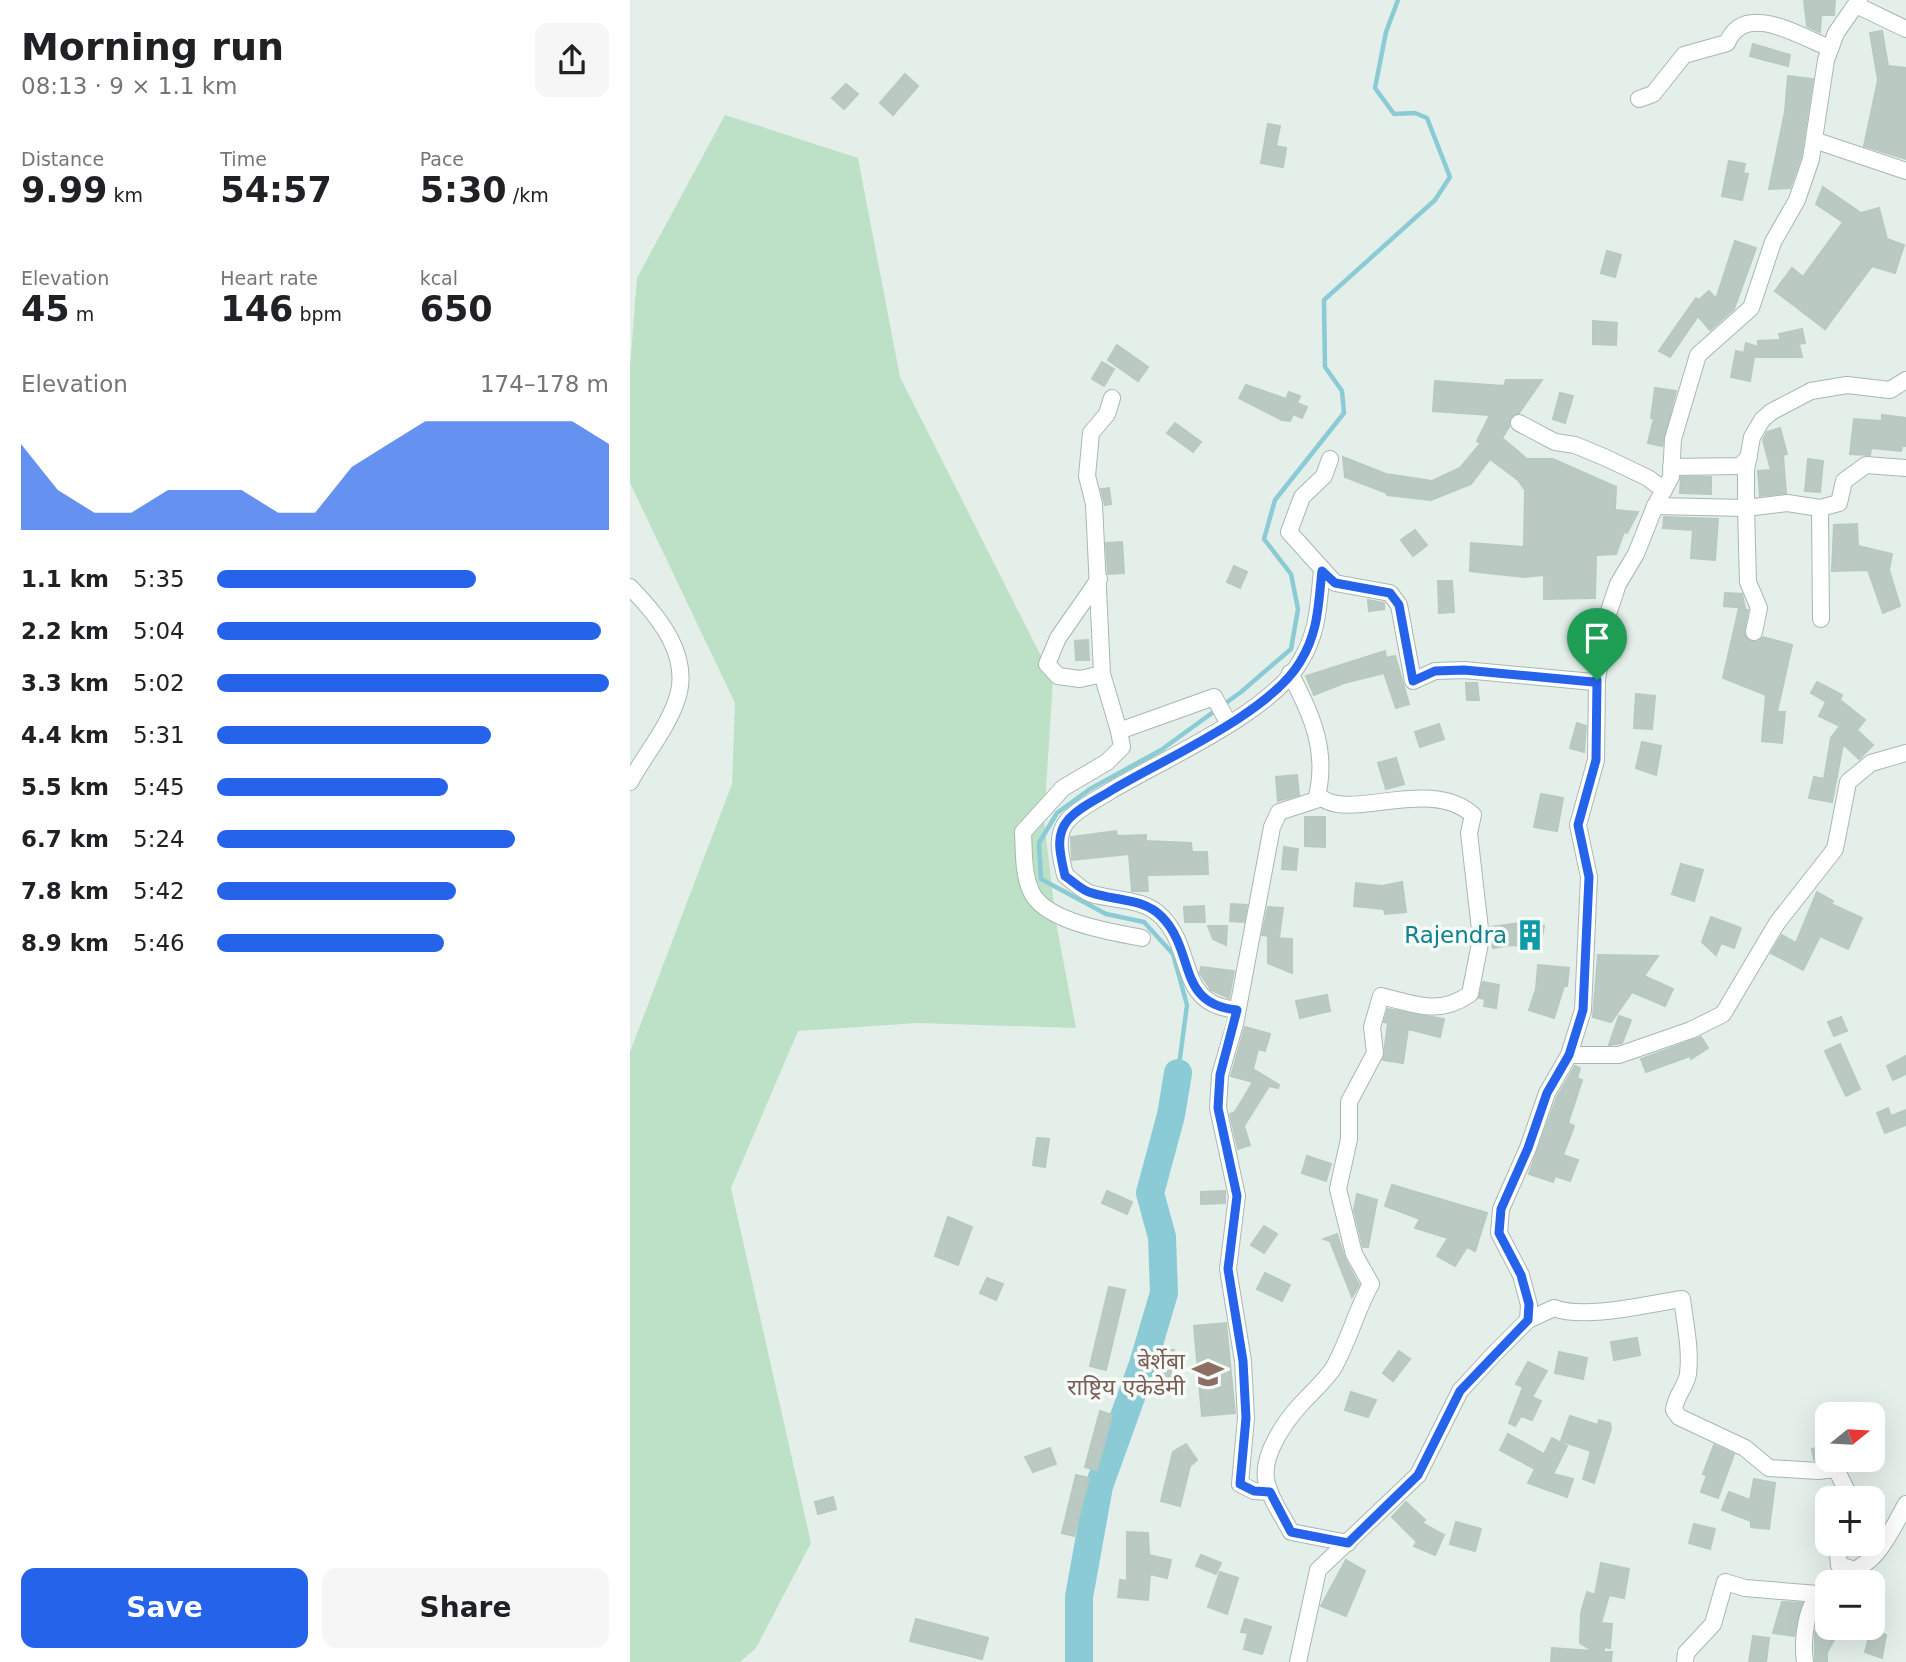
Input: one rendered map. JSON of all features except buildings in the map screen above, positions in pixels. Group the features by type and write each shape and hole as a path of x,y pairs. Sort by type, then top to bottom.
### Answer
{"street":[{"path":"1528,1320 1529,1304 1521,1275 1499,1233 1501,1209 1528,1148 1547,1093 1569,1055 1583,1010 1589,877 1578,825 1596,760 1597,680 1612,598 1636,554 1655,506 1671,477 1676,426 1698,355 1751,308 1773,242 1797,200 1814,140 1830,48 1836,33 1857,3 1906,29"},
{"path":"1639,99 1653,94 1684,55 1727,43 1732,31 1746,23 1790,30 1830,48"},
{"path":"1814,140 1906,171"},
{"path":"1754,632 1759,608 1748,582 1746,508 1752,437 1762,420 1811,391 1847,385 1890,390 1906,380"},
{"path":"1112,398 1107,414 1091,433 1087,476 1094,505 1100,579 1102,674 1122,747 1107,762 1063,788 1023,832 1031,893 1048,910 1076,922 1142,938"},
{"path":"1519,423 1548,439 1604,457 1648,478 1664,490"},
{"path":"1671,467 1740,466 1749,457"},
{"path":"1330,459 1324,476 1301,497 1289,532 1335,583 1390,593 1399,605 1413,681 1435,671 1464,670 1593,682 1597,680"},
{"path":"1655,506 1746,508 1787,503 1819,508 1839,503 1844,481 1866,465 1906,468"},
{"path":"1819,508 1821,619"},
{"path":"1237,1010 1221,1008 1203,1001 1194,988 1177,935 1151,906 1088,893 1065,876 1058,844 1067,821 1089,804 1229,724 1271,694 1299,665 1318,626 1322,571"},
{"path":"1100,579 1058,638 1046,664 1058,676 1080,679 1102,674"},
{"path":"630,587 669,634 681,676 676,702 630,782"},
{"path":"1270,1492 1254,1491 1240,1484 1246,1418 1243,1361 1228,1269 1237,1196 1218,1108 1220,1075 1237,1010 1272,827 1279,812 1316,800 1323,779 1320,750 1310,712 1290,673"},
{"path":"1119,731 1214,697 1229,724"},
{"path":"1569,1055 1619,1055 1691,1030 1723,1014 1777,923 1835,849 1848,782 1871,762 1906,753"},
{"path":"1318,795 1326,804 1339,806 1405,797 1437,800 1465,808 1473,815 1470,843 1480,938 1470,994 1455,1004 1427,1008 1381,996 1372,1027 1375,1053 1349,1102 1349,1139 1338,1189 1354,1254 1371,1284 1356,1310 1350,1336 1332,1370 1281,1432 1268,1460 1265,1476 1270,1492 1291,1532 1348,1543"},
{"path":"1298,1662 1318,1570 1418,1475 1460,1391 1528,1320 1554,1308 1565,1312 1594,1311 1682,1299 1689,1347 1688,1377 1674,1401 1674,1410 1679,1417 1745,1448 1769,1468 1818,1471 1836,1469 1844,1486"},
{"path":"1859,1570 1878,1553 1906,1504"},
{"path":"1838,1556 1839,1565 1855,1570"},
{"path":"1685,1662 1686,1653 1713,1623 1725,1582 1745,1588 1815,1592"},
{"path":"1805,1662 1804,1632 1815,1609"}],"green space":[{"path":"725,115 858,158 900,377 1053,680 1044,820 1056,922 1076,1028 918,1023 798,1031 731,1188 811,1543 756,1648 740,1662 630,1662 630,1052 732,784 735,703 630,483 630,367 637,278"}],"waterway":[{"path":"1178,1073 1187,1005 1173,954 1144,922 1106,914 1041,879 1039,843 1057,813 1090,789 1161,750 1241,692 1291,649 1298,609 1291,574 1264,539 1275,500 1344,413 1342,391 1325,367 1324,300 1435,200 1450,177 1427,118 1415,113 1394,114 1375,88 1386,32 1398,0"},
{"path":"1079,1662 1079,1597 1099,1486 1143,1364 1164,1293 1162,1237 1150,1193 1171,1115 1178,1073"}],"place":[{"name":"Rajendra","path":"1530,935"},
{"name":"बेर्शेबा राष्ट्रिय एकेडेमी","path":"1208,1374"}],"route":[{"path":"1322,571 1335,583 1369,587 1390,593 1399,605 1413,681 1435,671 1464,670 1593,682 1597,680 1599,715 1595,727 1596,760 1586,805 1578,825 1589,877 1583,1010 1569,1055 1547,1093 1528,1148 1501,1209 1499,1233 1521,1275 1529,1304 1528,1320 1460,1391 1418,1475 1348,1543 1291,1532 1270,1492 1254,1491 1240,1484 1246,1418 1243,1361 1238,1325 1230,1296 1228,1269 1237,1196 1218,1108 1220,1075 1237,1010 1221,1008 1203,1001 1194,988 1177,935 1151,906 1088,893 1065,876 1058,844 1067,821 1089,804 1229,724 1271,694 1299,665 1318,626 1322,571"}]}
